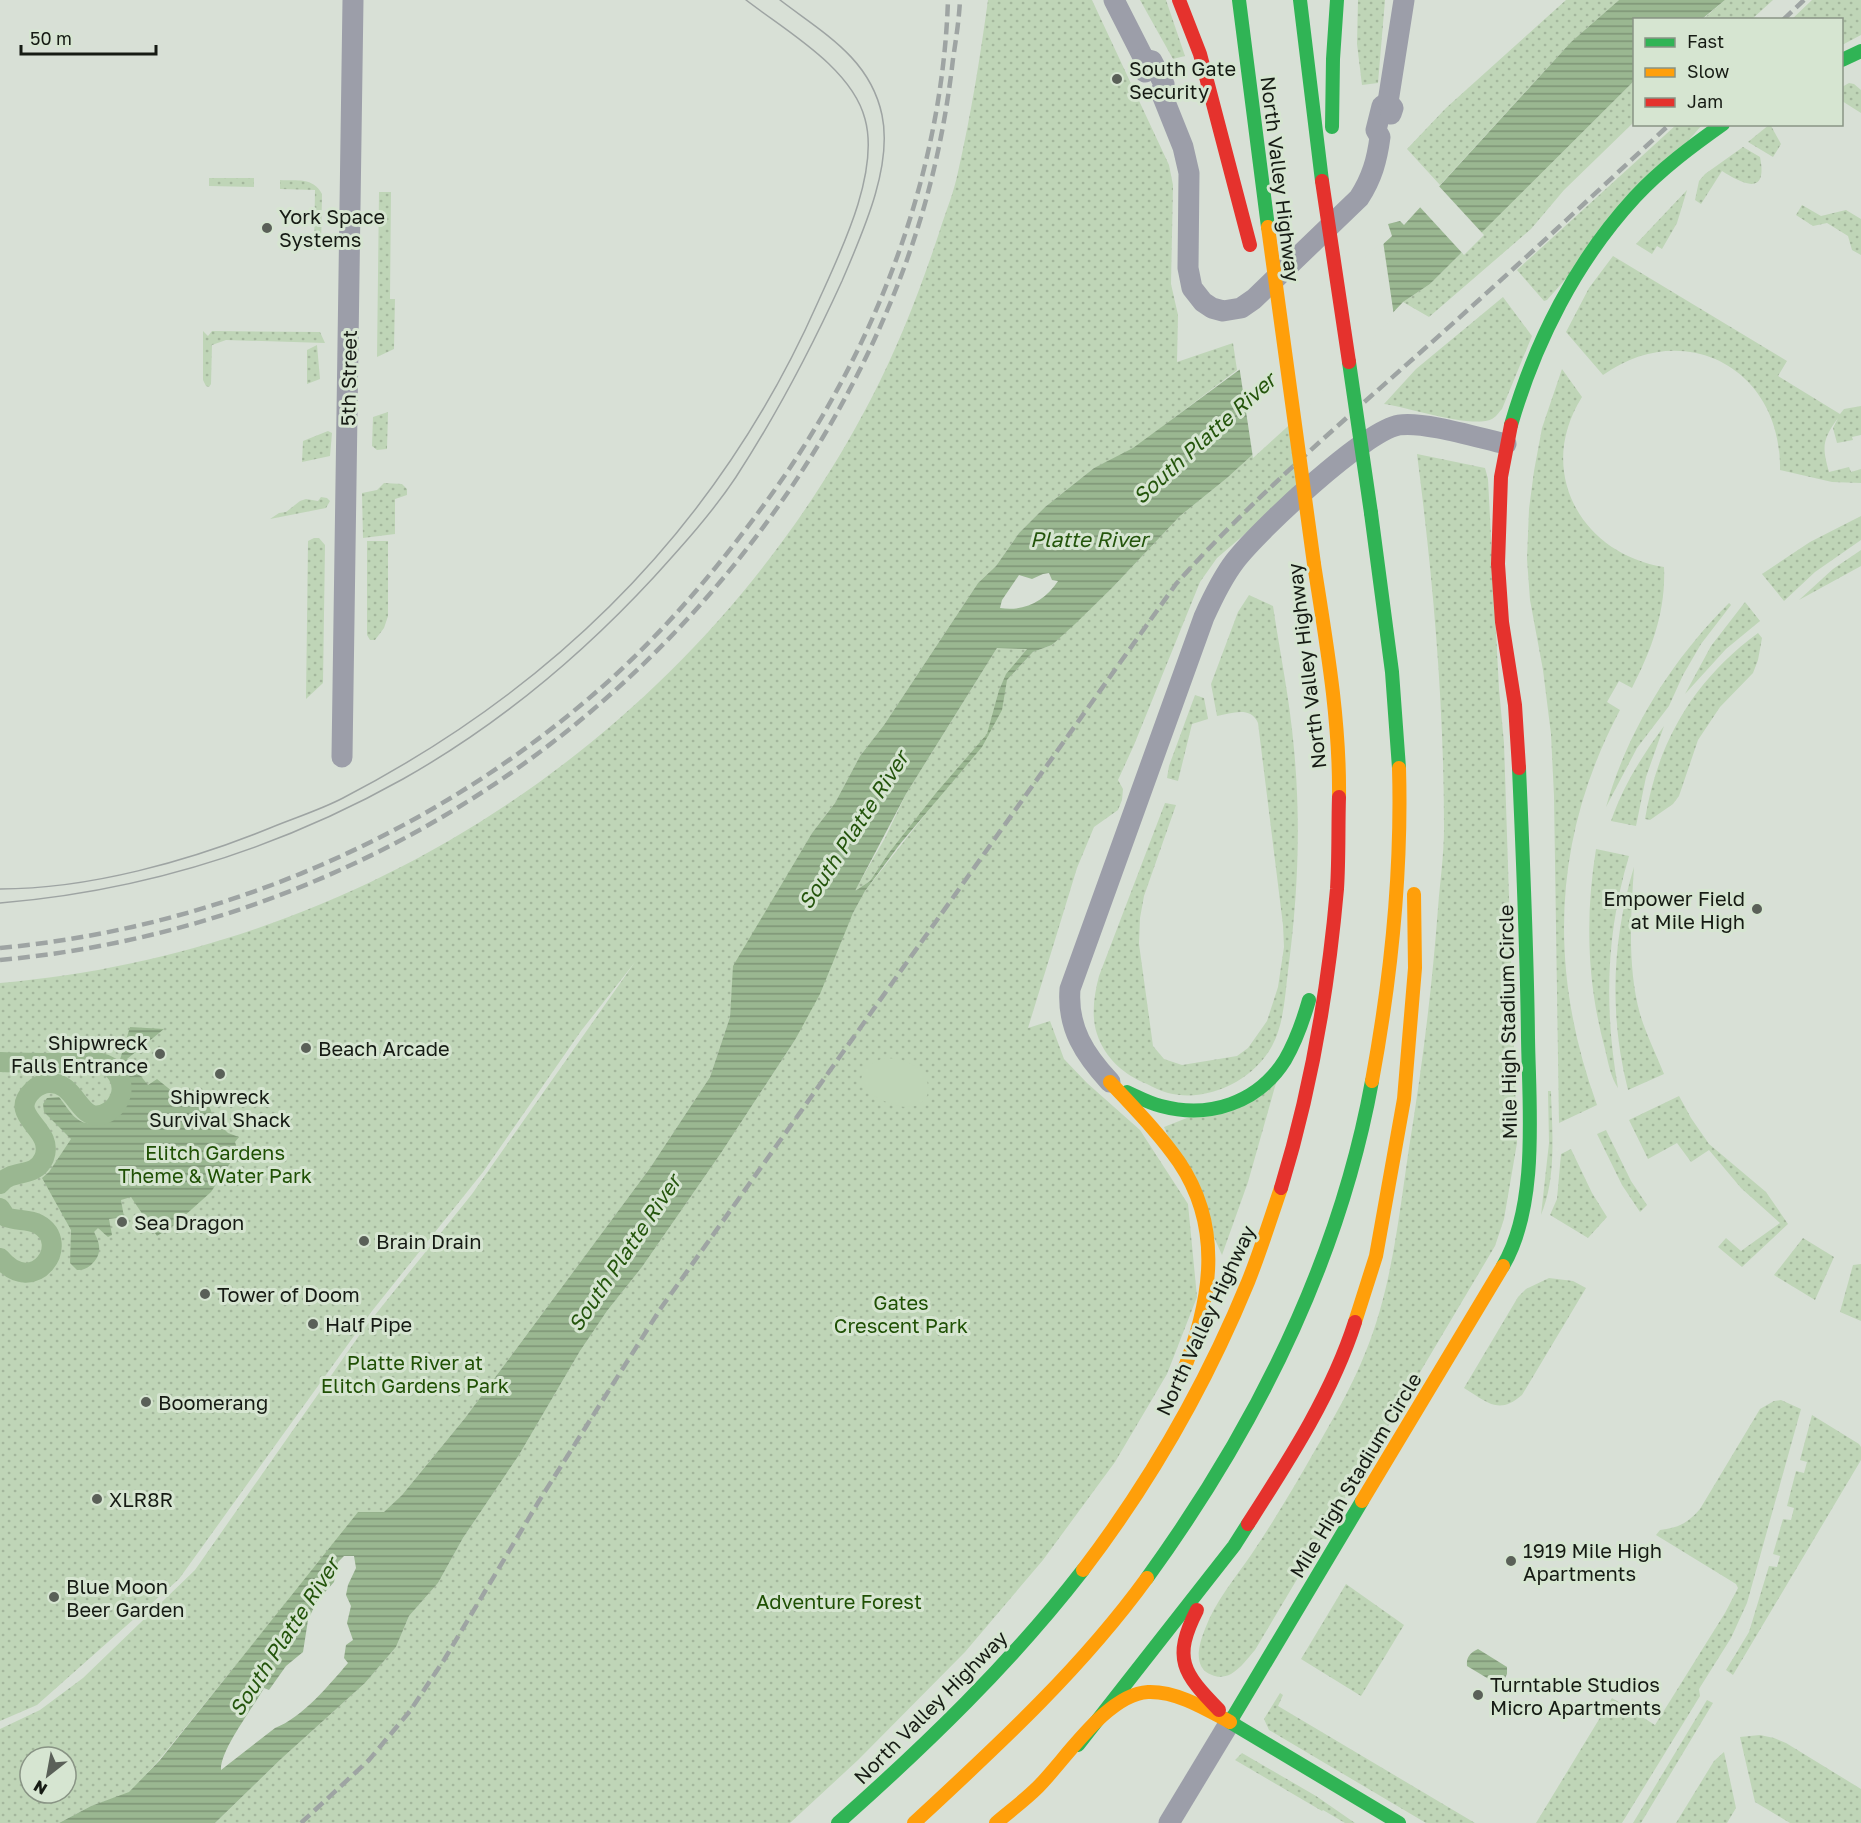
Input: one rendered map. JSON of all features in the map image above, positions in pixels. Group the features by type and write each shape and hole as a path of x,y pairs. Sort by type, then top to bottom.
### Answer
{"main road":[{"path":"1179,0 1200,54 1251,251"},
{"name":"North Valley Highway","path":"838,1823 937,1732 1024,1642 1097,1550 1160,1457 1216,1352 1262,1246 1277,1205 1308,1092 1331,960 1336,901 1339,784 1332,680 1296,443 1239,0"},
{"name":"North Valley Highway","path":"914,1823 1012,1730 1105,1631 1142,1585 1219,1471 1253,1412 1298,1320 1324,1253 1351,1172 1366,1110 1380,1038 1391,950 1399,830 1397,722 1387,622 1322,181 1300,0"},
{"path":"1337,0 1331,113 1345,343"},
{"path":"1843,60 1861,51"},
{"name":"Mile High Stadium Circle","path":"1230,1722 1508,1257 1519,1225 1529,1144 1528,974 1515,704 1503,633 1500,590 1498,540 1506,444 1514,415 1546,332 1558,305 1590,252 1646,184 1720,126"},
{"path":"1258,280 1296,443"},
{"path":"1397,722 1413,832"},
{"path":"1110,1082 1156,1106 1173,1110 1206,1111 1242,1101 1261,1089 1279,1071 1296,1040 1313,980 1339,784"},
{"path":"1230,1722 1191,1679 1181,1654 1183,1641 1189,1623 1294,1452 1345,1354 1376,1256 1404,1099 1415,968 1414,878"},
{"path":"1110,1082 1162,1137 1179,1163 1199,1204 1207,1234 1210,1274 1207,1304 1196,1343 1174,1391"},
{"path":"1024,1642 1075,1571 1123,1490"},
{"path":"1077,1746 1244,1531"},
{"path":"996,1823 1038,1787 1104,1716 1124,1700 1140,1692 1167,1694 1197,1704 1399,1823"}],"street":[{"name":"5th Street","path":"342,757 353,0"},
{"path":"1114,0 1144,59 1142,66 1153,89 1161,92 1183,147 1189,173 1188,268 1190,285 1203,302 1212,308 1223,310 1241,308 1254,299 1359,198 1368,184 1375,169 1380,137 1387,134 1393,108 1388,102 1404,0"},
{"path":"1110,1082 1081,1047 1070,1008 1070,989 1204,617 1226,574 1262,532 1329,470 1387,428 1416,424 1506,444"},
{"path":"1169,1823 1230,1722"}],"green space":[{"name":"Elitch Gardens Theme & Water Park","path":"988,0 1092,0 1169,165 1173,185 1171,284 1178,315 1177,362 1233,343 1237,370 1133,449 1094,468 1045,507 1019,533 996,566 978,583 884,725 860,756 835,803 812,833 734,966 730,1017 710,1077 650,1168 465,1418 402,1495 266,1628 159,1760 129,1793 91,1806 59,1823 0,1823 0,1729 40,1710 83,1678 195,1570 363,1330 472,1194 635,962 581,1031 483,1172 372,1311 179,1579 37,1705 0,1721 0,983 137,962 268,925 393,871 510,802 618,720 715,625 800,517 871,399 909,316 925,273 954,187 971,108"},
{"path":"1140,0 1166,0 1185,56 1173,59"},
{"path":"1358,0 1385,0 1378,83 1362,85 1357,44"},
{"path":"1566,0 1619,0 1571,42 1440,185 1407,149 1446,108"},
{"path":"1725,0 1773,0 1753,18 1704,18"},
{"path":"1812,0 1861,0 1861,35 1843,44 1843,18 1793,18"},
{"path":"1633,82 1633,123 1564,190 1531,229 1429,317 1403,302 1430,284"},
{"path":"1849,83 1861,90 1861,113 1843,102 1843,86"},
{"path":"1675,126 1701,126 1547,300 1544,301 1517,270"},
{"path":"1768,126 1771,126 1781,144 1773,157 1748,142"},
{"path":"1743,147 1760,157 1762,170 1757,182 1745,183 1722,171 1701,204 1695,200 1699,181 1705,174"},
{"path":"209,178 254,178 254,187 209,186"},
{"path":"280,180 309,182 322,194 321,250 314,250 315,190 280,189"},
{"path":"1687,190 1677,223 1662,249 1657,246 1652,254 1636,244"},
{"path":"379,192 391,192 390,299 395,299 394,349 377,357"},
{"path":"1802,205 1821,216 1846,210 1861,219 1861,255 1852,250 1848,236 1827,223 1813,226 1796,215"},
{"path":"1613,256 1787,361 1778,376 1840,414 1844,409 1861,406 1861,435 1852,437 1853,440 1837,443 1833,428 1838,418 1826,438 1825,456 1829,472 1849,467 1851,472 1861,469 1861,483 1832,482 1780,470 1776,435 1765,404 1746,380 1723,363 1696,353 1666,351 1634,358 1603,375 1566,332 1589,288"},
{"path":"1503,297 1532,336 1502,409 1495,417 1483,421 1470,421 1384,404 1416,369"},
{"path":"203,331 208,336 212,331 320,332 325,343 226,340 212,345 209,387 203,380"},
{"path":"317,345 320,379 307,384 307,350"},
{"path":"1562,369 1582,397 1569,425 1563,453 1565,480 1574,505 1589,527 1610,545 1635,559 1664,567 1664,583 1656,629 1632,688 1619,681 1607,702 1620,710 1597,758 1581,807 1570,856 1565,905 1565,954 1570,1004 1581,1055 1597,1105 1559,1123 1551,734 1543,670 1530,600 1527,559 1529,509 1534,471 1542,428"},
{"path":"388,412 387,449 377,450 372,446 373,417"},
{"name":"Gates Crescent Park","path":"1295,416 1303,484 1217,558 1200,582 1118,780 1123,789 1118,810 1094,827 1077,868 1028,1028 1050,1021 1064,1059 1087,1083 1140,1130 1188,1204 1197,1297 1167,1374 1115,1462 1043,1560 965,1652 858,1760 790,1823 215,1823 365,1683 396,1647 409,1616 438,1583 463,1538 519,1455 580,1351 721,1153 795,1040 865,891 946,788 888,854 870,881 854,892 885,838 906,794 997,648 1028,648 1002,684 998,692 995,711 1007,680 1033,652 1052,645 1112,588 1180,516 1227,478"},
{"path":"328,431 332,433 330,456 302,462 303,441"},
{"path":"1417,454 1485,468 1488,479 1504,743 1517,1143 1504,1219 1495,1246 1255,1650 1235,1672 1217,1677 1206,1672 1199,1661 1199,1648 1209,1619 1291,1491 1355,1377 1375,1327 1398,1225 1426,1028 1444,838 1442,734 1436,641"},
{"path":"384,483 402,484 407,489 407,495 395,499 395,534 363,538 362,493 377,490"},
{"path":"321,497 330,501 326,508 270,519 279,513 286,512 300,501 306,499 318,501"},
{"path":"1861,516 1861,540 1815,572 1784,601 1762,574 1810,542"},
{"path":"319,538 325,545 323,683 306,699 308,541"},
{"path":"367,541 388,541 388,616 384,628 375,640 370,640 367,635"},
{"path":"1861,550 1861,566 1799,600 1833,569"},
{"path":"1249,595 1273,606 1294,749 1297,860 1285,999 1282,1019 1272,1046 1253,1070 1241,1079 1213,1092 1183,1095 1165,1092 1131,1076 1116,1065 1105,1051 1097,1034 1094,1013 1095,998 1099,976 1165,803 1176,805 1144,896 1140,918 1139,944 1153,1046 1164,1059 1182,1065 1237,1056 1248,1048 1267,1021 1278,987 1284,947 1258,723 1251,714 1246,713 1235,712 1217,716 1211,684 1238,612"},
{"path":"1745,602 1760,621 1726,649 1685,694 1711,646"},
{"path":"1729,603 1731,605 1701,644 1669,706 1637,748 1606,807 1626,750 1654,697 1689,648"},
{"path":"1758,633 1762,638 1753,673 1720,707 1698,740 1679,796 1673,804 1650,820 1645,819 1659,764 1682,714 1715,671"},
{"path":"1195,695 1204,698 1208,719 1192,724 1178,781 1167,778 1169,766"},
{"path":"1664,726 1646,777 1636,826 1611,821 1634,772"},
{"path":"1596,849 1629,856 1616,914 1610,971 1609,1000 1618,1088 1610,1070 1599,1024 1591,975 1589,925"},
{"path":"1634,867 1631,940 1633,978 1640,1014 1664,1074 1628,1090 1618,1034 1616,978 1621,922"},
{"path":"885,1058 904,1061 917,1068 925,1078 928,1088 926,1098 918,1105 906,1107 889,1103 874,1096 861,1085 864,1070"},
{"path":"1276,1083 1248,1182 1222,1255 1164,1127"},
{"path":"1548,1091 1551,1091 1552,1154 1549,1185 1541,1215 1549,1143"},
{"path":"1679,1096 1709,1144 1766,1192 1788,1224 1742,1267 1718,1247 1726,1238 1741,1251 1780,1223 1741,1188 1709,1150 1691,1162 1677,1143 1648,1159 1629,1120"},
{"path":"1606,1130 1631,1181 1647,1205 1640,1212 1622,1185 1597,1134"},
{"path":"1571,1149 1592,1193 1607,1217 1588,1238 1550,1215 1557,1199 1561,1154"},
{"path":"1803,1238 1834,1257 1815,1300 1774,1275"},
{"path":"1861,1264 1861,1321 1840,1312 1853,1265"},
{"path":"1549,1278 1573,1281 1586,1288 1522,1395 1506,1405 1499,1405 1492,1404 1464,1388 1518,1297 1526,1289"},
{"path":"1781,1400 1801,1409 1747,1603 1731,1638 1699,1689 1700,1696 1622,1823 1536,1823 1612,1698 1655,1725 1725,1613 1738,1588 1736,1584 1656,1535 1660,1530 1682,1524 1696,1514 1760,1409 1774,1401"},
{"path":"1812,1415 1859,1444 1861,1460 1733,1675 1726,1670 1749,1632 1769,1566 1777,1567 1780,1556 1773,1554 1783,1519 1791,1520 1794,1508 1787,1506 1796,1471 1804,1473 1807,1462 1800,1460"},
{"path":"1346,1584 1404,1625 1361,1696 1301,1659"},
{"path":"1280,1693 1283,1695 1278,1706 1475,1823 1426,1823 1269,1730 1264,1719"},
{"path":"1707,1700 1713,1703 1641,1823 1633,1823"},
{"path":"1760,1735 1786,1743 1861,1789 1861,1823 1790,1823 1755,1802 1740,1737"},
{"path":"1724,1752 1736,1808 1727,1823 1676,1823 1714,1761"},
{"path":"1242,1753 1316,1796 1355,1823 1345,1823 1322,1811 1235,1760"}],"water":[{"name":"Platte River","path":"1619,0 1725,0 1703,18 1633,18 1633,82 1430,284 1403,302 1295,416 1227,478 1180,516 1075,624 1052,645 1033,652 1007,680 1002,710 982,747 900,844 865,891 853,913 820,994 795,1040 721,1153 580,1351 519,1455 463,1538 438,1583 409,1616 396,1647 365,1683 215,1823 59,1823 91,1806 129,1792 160,1760 358,1512 384,1512 402,1495 465,1418 650,1168 710,1077 730,1017 733,966 812,833 835,803 860,756 884,725 978,583 996,566 1019,533 1045,507 1094,468 1133,448 1273,345 1392,236 1388,224 1400,221 1404,225 1571,42","holes":["1049,573 1052,580 1058,581 1047,594 1033,604 1009,609 1000,608 1002,600 1019,575 1032,579","997,648 1027,649 1006,674 999,690 987,734 936,793 888,854 870,881 855,891 906,794","344,1556 354,1556 356,1568 346,1595 351,1606 347,1623 353,1640 346,1645 344,1658 348,1663 305,1709 275,1728 221,1770 231,1741 264,1688 269,1690 286,1666 303,1652 308,1620 317,1601 334,1582 338,1562"]},
{"path":"130,1027 164,1029 127,1059 148,1085 157,1079 178,1096 186,1096 193,1089 207,1101 214,1118 220,1125 228,1133 239,1137 235,1142 238,1151 211,1192 173,1226 157,1236 131,1197 121,1200 124,1217 109,1219 112,1235 108,1237 98,1228 94,1232 98,1241 99,1254 91,1265 77,1270 70,1263 71,1230 42,1178 49,1172 71,1139 44,1112 43,1104 47,1098 59,1097 75,1118 92,1124 100,1123 106,1115 118,1108 124,1098 127,1085 118,1066"},
{"path":"1478,1649 1507,1667 1507,1674 1503,1682 1497,1684 1467,1666 1469,1656"}],"pier":[{"path":"1437,184 1484,235 1464,255 1418,205"},
{"path":"1383,241 1394,316 1297,418 1253,458 1239,365 1271,343"}],"waterway":[{"path":"0,1062 101,1063 114,1070 120,1079 122,1089 115,1107 98,1116 84,1110 59,1084 47,1083 35,1089 26,1099 25,1108 43,1139 46,1148 44,1158 35,1169 11,1176 0,1184"},
{"path":"0,1208 6,1217 38,1224 48,1233 52,1243 45,1264 36,1270 25,1273 13,1269 0,1258"}],"tram line":[{"path":"0,889 68,884 172,862 239,840 343,798 421,754 494,705 561,651 624,592 681,527 733,458 778,382 837,260 863,188 867,163 868,140 865,119 847,83 816,52 746,0"},
{"path":"0,903 105,888 208,863 258,846 356,804 438,758 472,736 536,688 626,606 686,541 736,477 793,381 850,263 874,200 883,156 882,115 876,95 867,78 843,48 780,0"}],"railway":[{"path":"0,948 84,937 167,918 249,893 328,862 404,825 477,781 547,732 633,658 694,594 766,502 804,446 838,388 869,327 916,200 932,134 943,67 948,0"},
{"path":"0,960 139,938 272,898 398,841 516,770 623,683 718,584 801,472 870,349 900,278 924,207 948,98 960,0"},
{"path":"1785,18 1804,0"},
{"path":"301,1823 369,1760 410,1711 444,1660 539,1501 661,1308 1176,584 1232,524 1292,468 1668,126"}],"traffic: fast":[{"path":"1239,0 1268,227"},
{"path":"1300,0 1322,181"},
{"path":"1332,127 1337,0"},
{"path":"1843,60 1861,51"},
{"path":"1511,425 1545,333 1576,275 1594,248 1635,197 1655,177 1720,126"},
{"path":"1349,362 1371,513"},
{"path":"1371,513 1392,672 1399,768"},
{"path":"1503,1266 1522,1214 1527,1185 1530,1124 1519,768"},
{"path":"1127,1092 1148,1102 1179,1110 1214,1108 1247,1097 1274,1075 1285,1060 1293,1046 1309,1000"},
{"path":"1147,1578 1223,1463 1257,1403 1287,1342 1315,1279 1338,1214 1357,1148 1372,1081"},
{"path":"1362,1501 1230,1722 1399,1823"},
{"path":"1078,1745 1234,1546 1248,1524"},
{"path":"838,1823 903,1764 997,1670 1027,1638 1083,1570"}],"traffic: slow":[{"path":"1268,227 1314,564"},
{"path":"1314,564 1335,709 1339,797"},
{"path":"1372,1081 1385,1003 1394,925 1399,846 1399,768"},
{"path":"1355,1322 1376,1256 1404,1099 1415,968 1414,894"},
{"path":"1110,1082 1155,1131 1179,1162 1193,1188 1203,1214 1208,1268 1205,1296 1199,1323 1181,1377"},
{"path":"1083,1570 1108,1537 1154,1467 1195,1395 1248,1282 1281,1188"},
{"path":"1362,1501 1503,1266"},
{"path":"914,1823 1037,1706 1094,1644 1147,1578"},
{"path":"996,1823 1038,1787 1103,1716 1117,1704 1133,1696 1148,1692 1170,1694 1230,1722"}],"traffic: jam":[{"path":"1179,0 1200,54 1250,245"},
{"path":"1322,181 1349,362"},
{"path":"1511,425 1501,477 1498,564 1502,622 1515,705 1519,768"},
{"path":"1281,1188 1310,1077 1329,965 1337,889 1339,797"},
{"path":"1248,1524 1322,1401 1355,1322"},
{"path":"1197,1610 1185,1641 1183,1653 1185,1664 1197,1686 1219,1710"}],"place":[{"name":"South Gate Security","path":"1117,79"},
{"name":"York Space Systems","path":"267,228"},
{"name":"Empower Field at Mile High","path":"1757,909"},
{"name":"Beach Arcade","path":"306,1048"},
{"name":"Shipwreck Falls Entrance","path":"160,1054"},
{"name":"Shipwreck Survival Shack","path":"220,1074"},
{"name":"Sea Dragon","path":"122,1222"},
{"name":"Brain Drain","path":"364,1241"},
{"name":"Tower of Doom","path":"205,1294"},
{"name":"Half Pipe","path":"313,1324"},
{"name":"Boomerang","path":"146,1402"},
{"name":"XLR8R","path":"97,1499"},
{"name":"1919 Mile High Apartments","path":"1511,1561"},
{"name":"Blue Moon Beer Garden","path":"54,1597"},
{"name":"Turntable Studios Micro Apartments","path":"1478,1695"}],"water label":[{"name":"South Platte River","path":"1204,438"},
{"name":"South Platte River","path":"853,830"},
{"name":"South Platte River","path":"624,1253"},
{"name":"South Platte River","path":"284,1637"}],"park label":[{"name":"Platte River at Elitch Gardens Park","path":"415,1374"},
{"name":"Adventure Forest","path":"839,1601"}]}
